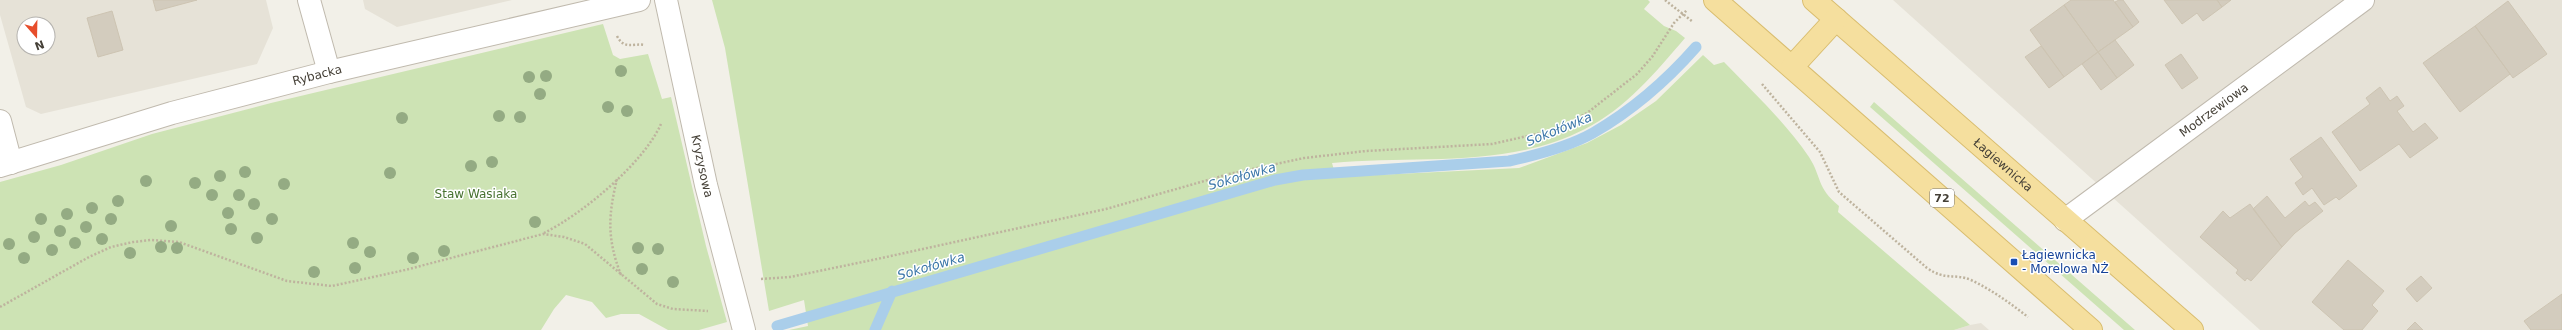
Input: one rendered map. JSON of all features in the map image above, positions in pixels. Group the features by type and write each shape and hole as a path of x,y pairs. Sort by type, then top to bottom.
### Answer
{"main road":[{"name":"72","path":"1715,0 2091,330"},
{"name":"Łagiewnicka","path":"1814,0 2192,330"},
{"path":"1792,68 1836,20"}],"street":[{"path":"308,0 329,72"},
{"name":"Rybacka","path":"6,164 172,113 329,72 639,0"},
{"name":"Kryzysowa","path":"666,0 706,185 742,321"},
{"name":"Modrzewiowa","path":"2065,220 2363,0"},
{"path":"0,121 6,164"}],"path":[{"path":"1665,0 1696,25"},
{"path":"759,280 790,277 968,240 1106,209 1229,174 1304,158 1366,151 1492,144 1548,132 1587,113 1637,74 1682,15"},
{"path":"616,32 621,43 628,46 641,44 650,46"},
{"path":"1758,79 1820,152 1839,192 1927,268 1939,276 1969,280 2002,298 2033,321"},
{"path":"0,307 89,257 111,247 132,242 151,240 179,242 287,281 332,286 375,278 543,234 579,212 617,177 653,139 664,117"},
{"path":"617,177 610,206 609,228 614,253 622,276"},
{"path":"543,234 564,237 585,244 657,304 673,309 713,312"}],"shaded area":[{"path":"0,0 266,0 273,28 257,64 41,114 26,107 0,15"},
{"path":"363,0 512,0 397,27 365,9"},
{"path":"1893,0 2562,0 2562,330 2260,330"},
{"path":"1981,323 1989,330 1954,330 1970,325"}],"green space":[{"path":"712,0 1648,0 1650,2 1644,9 1664,26 1676,31 1685,38 1639,89 1600,121 1555,142 1524,150 1493,155 1461,158 1332,163 1336,177 1519,168 1587,143 1621,125 1656,101 1703,55 1714,65 1724,62 1790,132 1809,157 1826,193 1839,206 1838,212 1970,325 1954,330 789,330 808,326 804,300 769,311 725,48"},
{"name":"Staw Wasiaka","path":"603,24 613,55 620,59 648,54 662,99 671,97 706,246 727,322 699,330 668,330 639,314 621,314 606,318 592,302 566,295 554,309 541,330 0,330 0,182 61,165 152,134 271,103"},
{"path":"1874,102 2135,330 2124,330 1870,107"}],"building":[{"path":"153,0 197,0 156,11"},
{"path":"2071,0 2113,0 2133,27 2098,52 2064,5"},
{"path":"2123,0 2139,22 2133,27 2115,2"},
{"path":"2164,0 2217,0 2222,7 2203,21 2197,13 2182,24"},
{"path":"2217,0 2231,0 2222,7"},
{"path":"2508,1 2547,54 2513,78 2475,26"},
{"path":"2064,5 2098,52 2064,77 2030,30"},
{"path":"112,11 123,50 98,57 87,18"},
{"path":"2475,26 2510,74 2460,112 2423,63"},
{"path":"2115,40 2134,65 2117,78 2098,52"},
{"path":"2041,46 2064,77 2049,88 2025,57"},
{"path":"2098,52 2117,78 2101,90 2082,64"},
{"path":"2181,54 2198,78 2182,89 2165,65"},
{"path":"2380,87 2390,101 2397,96 2404,106 2397,111 2413,132 2425,123 2438,138 2410,158 2399,144 2360,171 2332,132 2370,104 2366,98"},
{"path":"2321,137 2357,186 2339,200 2336,197 2324,205 2312,188 2303,195 2295,183 2303,177 2290,159"},
{"path":"2267,196 2285,218 2305,201 2309,206 2315,202 2323,211 2295,233 2282,247 2253,209"},
{"path":"2250,204 2282,247 2251,281 2247,278 2245,281 2236,273 2238,270 2200,237 2223,211 2230,218"},
{"path":"2348,260 2384,291 2372,305 2378,311 2362,330 2344,330 2312,302"},
{"path":"2421,276 2432,288 2417,302 2406,289"},
{"path":"2562,294 2562,330 2531,330 2524,321"},
{"path":"2415,322 2423,330 2407,330"}],"waterway":[{"name":"Sokołówka","path":"777,326 1275,180 1303,175 1509,161 1552,150 1593,133 1635,105 1661,83 1696,47"},
{"path":"875,330 892,291"}],"place":[{"name":"Łagiewnicka - Morelowa NŻ","path":"2014,262"}]}
